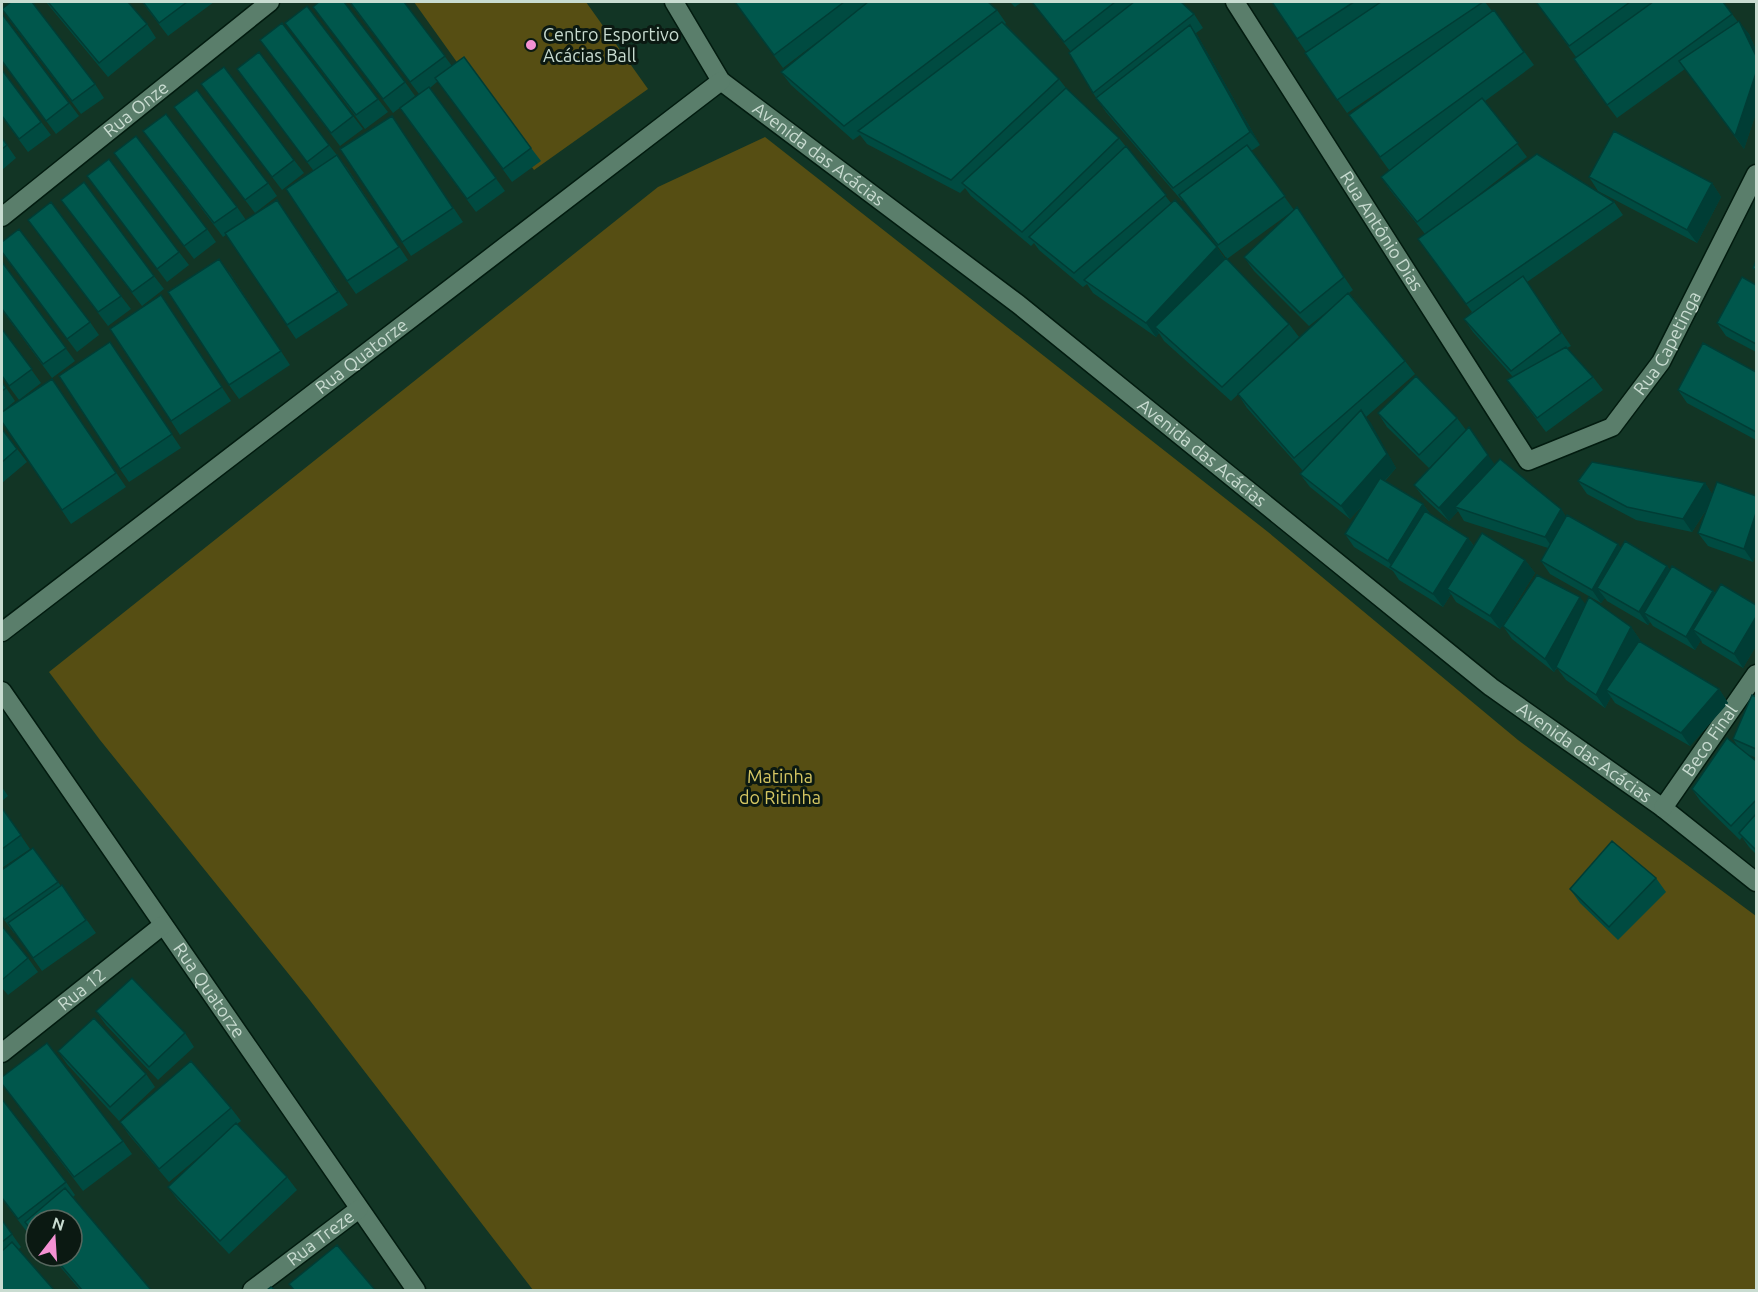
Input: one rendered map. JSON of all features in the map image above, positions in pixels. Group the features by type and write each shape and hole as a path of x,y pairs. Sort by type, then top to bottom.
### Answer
{"street":[{"name":"Rua Onze","path":"2,217 270,2"},
{"name":"Avenida das Acácias","path":"674,2 721,81 1018,304 1491,687 1663,808 1756,882"},
{"name":"Rua Antônio Dias","path":"1235,2 1528,461"},
{"name":"Rua Quatorze","path":"2,632 721,81"},
{"name":"Rua Capetinga","path":"1528,461 1612,427 1661,362 1756,174"},
{"name":"Beco Final","path":"1663,808 1756,674"},
{"name":"Rua Quatorze","path":"2,691 416,1290"},
{"name":"Rua 12","path":"2,1053 163,925"},
{"name":"Rua Treze","path":"252,1290 359,1209"}],"green space":[{"name":"Centro Esportivo Acácias Ball","path":"414,2 586,2 648,89 534,170"},
{"name":"Matinha do Ritinha","path":"765,137 1268,532 1518,740 1756,916 1756,1290 533,1290 308,998 100,740 49,672 658,187"}],"building":[{"path":"11,2 32,2 95,84 72,101 2,9"},
{"path":"48,2 128,2 147,24 99,63"},
{"path":"143,2 187,2 159,23"},
{"path":"319,2 344,2 405,82 383,99 313,7"},
{"path":"350,2 404,2 445,56 410,82"},
{"path":"735,2 844,2 774,55"},
{"path":"868,2 988,2 997,10 844,126 781,72"},
{"path":"1032,2 1115,2 1064,42"},
{"path":"1134,2 1181,2 1194,14 1093,93 1069,53"},
{"path":"1272,2 1354,2 1297,39"},
{"path":"1381,2 1483,2 1337,100 1305,53"},
{"path":"1536,2 1630,2 1569,46"},
{"path":"1653,2 1723,2 1732,14 1607,105 1574,59"},
{"path":"307,6 378,99 356,115 285,23"},
{"path":"1494,10 1524,52 1380,157 1349,115"},
{"path":"2,14 69,103 46,121 2,61"},
{"path":"1739,21 1756,56 1756,73 1735,136 1679,61"},
{"path":"1002,22 1059,79 951,180 858,131"},
{"path":"282,23 353,116 331,133 260,40"},
{"path":"1190,25 1250,132 1173,188 1096,98"},
{"path":"259,52 329,145 307,162 237,69"},
{"path":"464,57 531,148 503,169 435,78"},
{"path":"224,67 294,160 272,177 201,84"},
{"path":"2,70 41,122 19,139 2,116"},
{"path":"429,87 496,178 467,199 400,108"},
{"path":"1066,88 1119,138 1022,232 962,183"},
{"path":"197,90 268,183 245,200 174,107"},
{"path":"1482,98 1518,143 1417,222 1381,177"},
{"path":"166,114 237,207 214,223 143,131"},
{"path":"392,116 453,208 402,242 340,149"},
{"path":"1614,131 1712,183 1687,230 1589,177"},
{"path":"136,136 207,229 184,246 114,153"},
{"path":"2,138 7,145 2,149"},
{"path":"1247,145 1285,196 1218,245 1179,195"},
{"path":"1126,146 1166,195 1074,273 1029,237"},
{"path":"1537,154 1614,202 1466,304 1418,239"},
{"path":"337,155 399,247 347,281 286,189"},
{"path":"109,159 179,252 157,269 87,176"},
{"path":"84,182 154,276 132,292 61,200"},
{"path":"277,200 338,292 287,325 225,233"},
{"path":"1175,200 1217,247 1146,323 1084,280"},
{"path":"51,202 121,296 98,312 28,220"},
{"path":"1297,207 1344,277 1300,313 1244,257"},
{"path":"19,229 90,322 67,339 2,252 2,242"},
{"path":"1226,258 1289,324 1222,387 1155,327"},
{"path":"219,259 281,351 229,385 168,292"},
{"path":"2,262 66,348 43,364 2,309"},
{"path":"1523,276 1561,333 1511,371 1464,319"},
{"path":"1742,277 1756,285 1756,344 1717,323"},
{"path":"1348,293 1405,361 1294,458 1238,394"},
{"path":"161,295 222,387 171,421 110,329"},
{"path":"2,329 32,369 9,386 2,376"},
{"path":"110,342 172,434 120,469 59,376"},
{"path":"1703,343 1756,372 1756,432 1678,390"},
{"path":"1566,347 1593,377 1537,418 1507,380"},
{"path":"1416,376 1457,418 1419,455 1378,413"},
{"path":"52,379 116,473 62,510 2,422 2,412"},
{"path":"1361,410 1387,454 1341,506 1300,474"},
{"path":"1469,427 1488,455 1439,508 1414,485"},
{"path":"2,429 17,449 2,462"},
{"path":"1500,459 1561,509 1545,537 1455,507"},
{"path":"1592,462 1705,483 1683,519 1627,507 1578,481"},
{"path":"1380,478 1423,504 1388,561 1345,534"},
{"path":"1717,482 1756,496 1756,513 1744,549 1698,533"},
{"path":"1425,511 1468,538 1433,594 1390,567"},
{"path":"1567,515 1618,544 1592,590 1541,561"},
{"path":"1482,533 1525,560 1490,616 1447,589"},
{"path":"1625,541 1667,566 1639,612 1597,588"},
{"path":"1672,566 1713,591 1686,637 1644,613"},
{"path":"1537,575 1580,597 1545,659 1503,626"},
{"path":"1721,584 1756,605 1756,617 1734,654 1693,630"},
{"path":"1589,597 1631,627 1596,695 1556,667"},
{"path":"1639,641 1719,689 1681,733 1606,690"},
{"path":"1752,695 1756,697 1756,749 1733,739"},
{"path":"1727,738 1756,761 1756,800 1731,826 1692,789"},
{"path":"2,808 21,835 2,849"},
{"path":"1756,814 1756,850 1739,833"},
{"path":"1612,841 1656,878 1609,927 1570,889"},
{"path":"33,848 58,882 4,920 2,916 2,870"},
{"path":"62,885 86,920 33,958 8,923"},
{"path":"2,926 28,958 2,980"},
{"path":"132,978 185,1033 149,1067 96,1011"},
{"path":"94,1018 146,1074 110,1107 58,1051"},
{"path":"47,1043 123,1141 74,1177 2,1084 2,1077"},
{"path":"191,1061 231,1108 159,1169 120,1122"},
{"path":"2,1099 66,1182 32,1208 24,1208 24,1214 18,1219 2,1198"},
{"path":"236,1123 287,1177 220,1241 168,1187"},
{"path":"65,1188 82,1208 41,1208"},
{"path":"84,1211 151,1290 82,1290 63,1268 84,1268"},
{"path":"2,1220 12,1234 2,1242"},
{"path":"12,1242 24,1256 24,1268 35,1268 54,1290 2,1290 2,1251"},
{"path":"337,1245 375,1290 294,1290 289,1284"}],"place":[{"name":"Centro Esportivo Acácias Ball","path":"531,45"}]}
